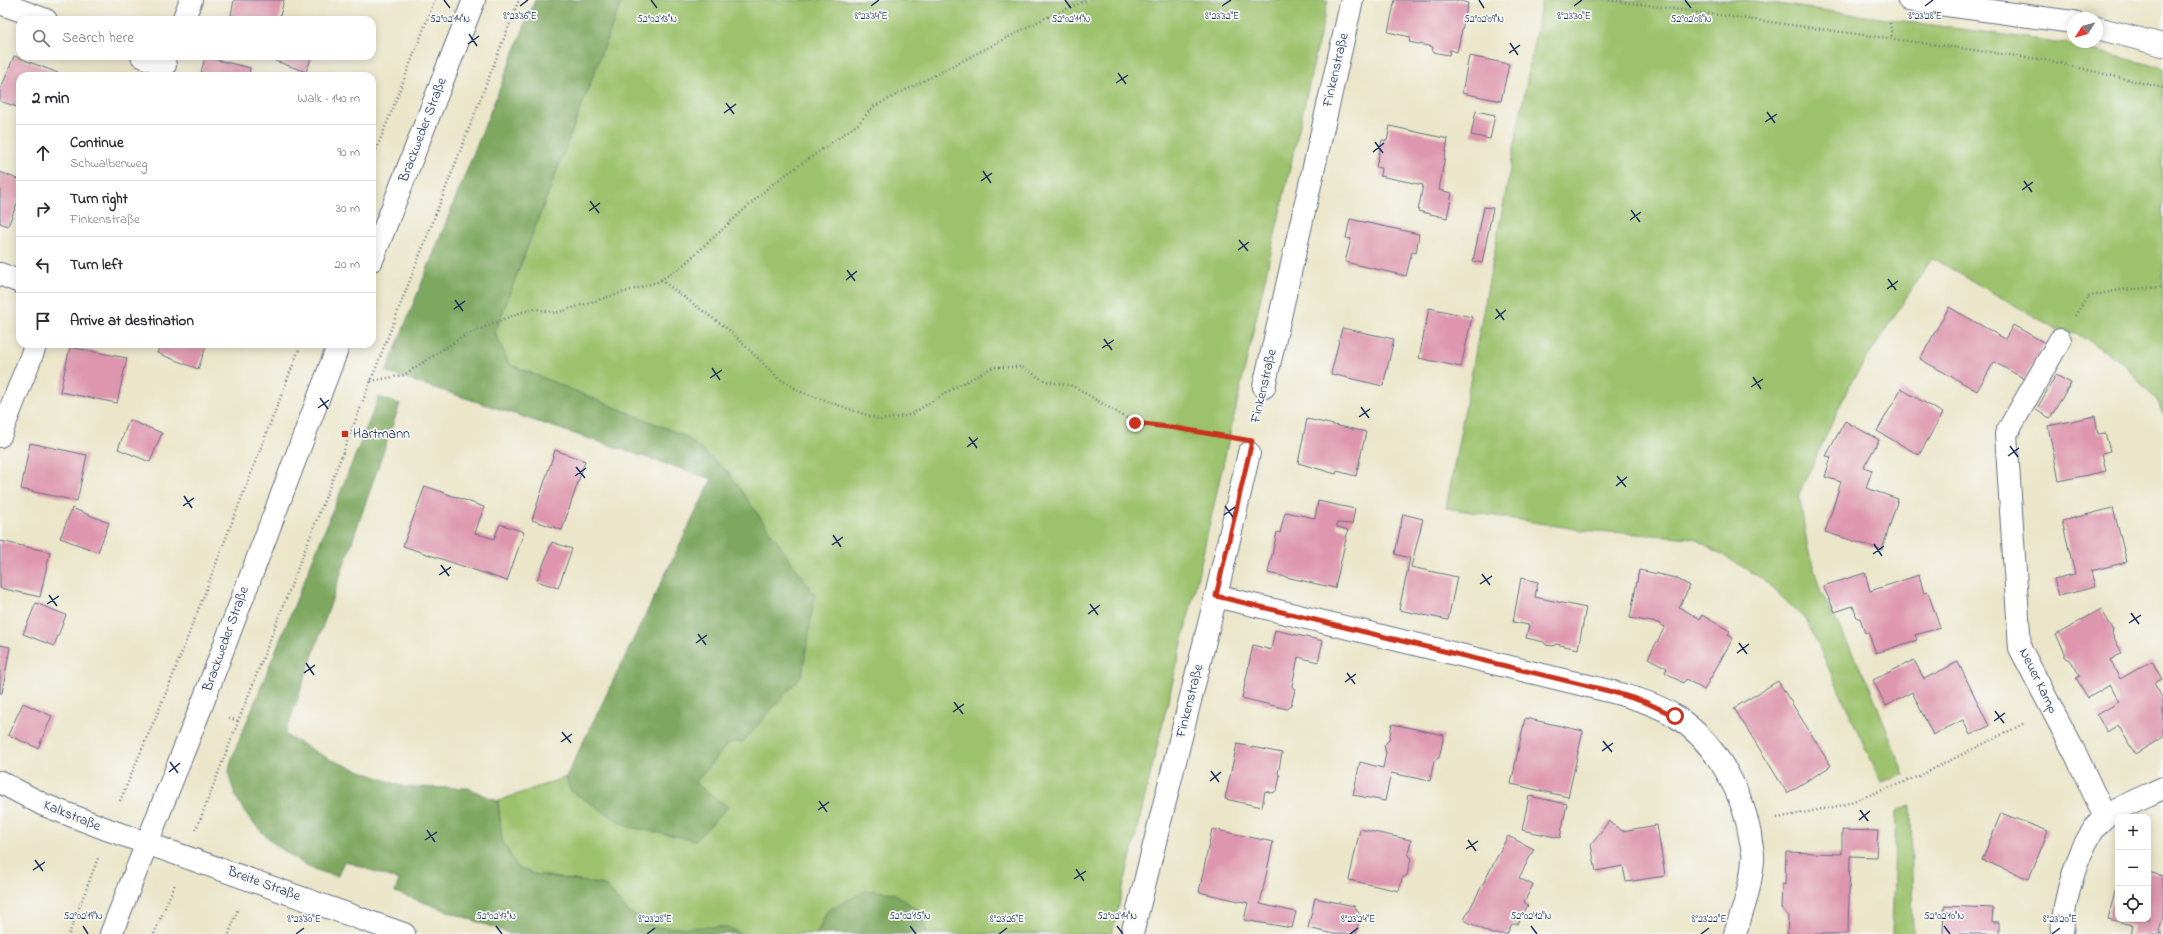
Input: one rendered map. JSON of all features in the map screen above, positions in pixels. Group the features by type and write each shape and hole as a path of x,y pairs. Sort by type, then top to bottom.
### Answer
{"street":[{"path":"185,16 191,0"},
{"name":"Brackweder Straße","path":"376,250 474,0"},
{"name":"Finkenstraße","path":"1264,386 1352,0"},
{"path":"1909,0 2067,21"},
{"path":"0,3 35,16"},
{"path":"2103,29 2163,44"},
{"path":"151,60 165,66"},
{"path":"0,274 16,280"},
{"name":"Neuer Kamp","path":"2060,340 2006,434 2020,648 2105,817"},
{"path":"0,436 34,348"},
{"name":"Brackweder Straße","path":"111,934 201,707 337,348"},
{"name":"Finkenstraße","path":"1132,934 1216,596 1250,447"},
{"path":"1216,596 1613,692 1645,702 1675,716 1704,741 1724,767 1739,795 1749,824 1754,859 1748,896 1735,934"},
{"name":"Kalkstraße","path":"0,782 44,805 147,843"},
{"path":"2062,934 2072,873 2092,833 2105,817 2163,788"},
{"name":"Breite Straße","path":"147,843 404,934"}],"path":[{"path":"376,151 434,0"},
{"path":"154,934 186,856 519,0"},
{"path":"370,381 404,375 466,336 522,312 536,309 556,313 661,280 680,268 770,186 858,124 873,107 1045,18 1088,0"},
{"path":"1609,0 2046,60 2163,88"},
{"path":"661,280 729,330 778,378 801,392 881,420 910,415 947,392 993,367 1022,367 1045,381 1073,386 1135,423 1176,428 1250,447"},
{"path":"2060,340 2086,297 2119,290 2163,287"},
{"path":"130,775 166,693 299,348"},
{"path":"1749,824 1851,802 1918,777 2052,709"},
{"path":"69,934 109,830"}],"green space":[{"path":"535,0 622,0 495,332 509,364 685,436 728,472 815,595 802,675 743,742 728,743 695,783 728,807 696,840 628,827 570,790 566,777 712,479 386,372"},
{"path":"622,0 1328,0 1195,589 1112,934 927,934 920,912 827,911 817,934 741,934 727,927 656,928 628,912 605,885 534,874 517,867 502,840 498,801 566,777 570,790 695,783 728,743 728,472 685,436 509,364 495,332"},
{"path":"1542,0 1748,0 2064,43 2067,44 2067,48 2084,48 2163,68 2163,414 2158,402 2122,362 2076,333 2058,330 1932,258 1850,384 1799,494 1808,549 1821,592 1870,687 1904,775 1881,782 1807,621 1763,579 1694,538 1582,530 1446,508"},
{"path":"379,397 400,404 285,735 329,759 404,787 468,788 498,801 502,840 517,867 534,874 605,885 628,912 656,928 727,927 741,934 511,934 395,892 399,880 344,861 338,876 315,869 298,860 272,841 259,830 248,817 239,803 233,788 229,773 232,758"},
{"path":"1911,805 1913,934 1892,934 1896,811"},
{"path":"867,890 894,893 920,912 927,934 817,934 827,911"}],"building":[{"path":"234,0 284,0 280,16 231,15"},
{"path":"1395,0 1456,0 1468,3 1457,52 1450,50 1449,55 1432,52 1433,47 1409,42 1410,37 1388,32"},
{"path":"14,56 16,57 16,60 24,60 56,72 16,72 16,107 0,101 0,91"},
{"path":"1469,56 1509,64 1501,101 1462,93"},
{"path":"204,60 217,60 250,68 250,72 201,72"},
{"path":"273,60 310,60 306,72"},
{"path":"1476,111 1495,115 1490,139 1471,135"},
{"path":"1390,126 1448,139 1439,190 1452,193 1447,218 1418,211 1423,185 1380,176 1381,168 1376,167 1382,140 1387,141"},
{"path":"0,172 16,178 16,206 8,226 0,223"},
{"path":"1484,207 1493,208 1482,263 1473,261"},
{"path":"1350,219 1419,234 1416,253 1412,252 1406,276 1345,262 1351,239 1346,238"},
{"path":"1949,307 2005,339 2013,325 2045,343 2025,379 1994,362 1977,391 1920,359"},
{"path":"1429,308 1472,317 1461,367 1419,358"},
{"path":"1342,328 1394,339 1383,386 1331,374"},
{"path":"70,348 127,358 117,403 60,392"},
{"path":"159,348 206,348 198,369 157,353"},
{"path":"2056,375 2071,383 2050,418 2036,410"},
{"path":"1901,389 1943,413 1919,455 1877,431"},
{"path":"2095,416 2098,434 2105,433 2110,451 2102,453 2106,471 2059,481 2048,426"},
{"path":"1307,419 1366,432 1356,476 1337,471 1336,474 1298,463"},
{"path":"129,420 162,433 150,462 118,449"},
{"path":"1845,421 1879,440 1864,467 1872,470 1866,488 1898,499 1882,550 1825,532 1841,482 1825,477 1831,457 1826,456"},
{"path":"30,443 87,455 77,501 21,489"},
{"path":"555,450 585,461 562,530 532,520"},
{"path":"425,486 484,507 475,533 494,539 500,524 524,532 507,581 403,546"},
{"path":"1318,501 1355,509 1352,524 1337,523 1337,527 1348,530 1335,588 1268,573 1277,532 1280,533 1285,512 1315,518"},
{"path":"72,508 109,523 98,552 60,538"},
{"path":"2113,508 2127,562 2091,571 2095,587 2059,596 2054,579 2075,574 2062,521"},
{"path":"1403,514 1423,519 1411,567 1457,577 1448,620 1399,610 1410,558 1395,554"},
{"path":"0,541 50,552 40,597 0,588"},
{"path":"552,542 572,549 558,588 537,581"},
{"path":"1639,570 1676,578 1690,586 1679,607 1700,619 1702,615 1730,631 1728,635 1733,638 1704,690 1686,679 1683,683 1665,672 1667,668 1648,658 1665,627 1658,623 1630,618"},
{"path":"1865,573 1870,591 1919,575 1924,593 1928,592 1940,628 1915,635 1917,640 1876,653 1868,632 1865,633 1860,618 1857,618 1853,606 1835,612 1823,586"},
{"path":"1521,578 1538,582 1535,597 1586,608 1578,649 1556,644 1553,646 1546,645 1544,642 1526,638 1529,625 1513,622"},
{"path":"36,603 66,615 54,646 23,634"},
{"path":"2101,609 2113,629 2112,634 2122,653 2110,660 2120,679 2152,661 2162,679 2154,683 2163,699 2163,737 2135,754 2118,725 2107,732 2097,715 2119,702 2110,685 2088,698 2076,678 2080,676 2071,661 2064,657 2064,650 2056,635"},
{"path":"1275,630 1323,641 1318,662 1298,657 1292,686 1295,690 1291,705 1287,709 1242,698 1253,645 1271,650"},
{"path":"0,645 10,647 2,693 0,693"},
{"path":"1914,660 1924,679 1958,662 1989,726 1970,735 1963,720 1933,735 1912,692 1886,706 1873,680"},
{"path":"1778,681 1831,766 1787,793 1734,708"},
{"path":"23,703 52,716 38,748 8,735"},
{"path":"1525,718 1583,731 1568,797 1511,784"},
{"path":"1392,724 1444,735 1439,758 1434,761 1430,781 1391,773 1385,801 1353,795 1360,762 1383,768 1386,753 1384,745 1389,740"},
{"path":"1237,744 1282,753 1278,773 1280,776 1277,790 1273,793 1265,791 1262,807 1225,799"},
{"path":"1529,796 1567,804 1560,838 1522,830"},
{"path":"2001,813 2048,831 2029,879 1982,860"},
{"path":"1609,821 1622,831 1657,825 1665,876 1626,882 1623,866 1596,871 1591,845"},
{"path":"1212,829 1273,842 1260,904 1296,912 1292,928 1244,920 1248,903 1199,892"},
{"path":"1360,829 1411,840 1408,853 1411,858 1407,875 1402,878 1399,891 1349,880"},
{"path":"1842,830 1878,831 1876,857 1850,856 1848,934 1787,934 1788,916 1781,908 1782,884 1785,885 1786,852 1842,854"},
{"path":"1508,836 1534,849 1519,878 1533,885 1524,902 1528,905 1518,924 1512,924 1507,934 1492,934 1464,920"},
{"path":"2151,873 2163,876 2163,917 2159,931 2163,934 2131,934 2133,925 2120,922 2151,922"},
{"path":"2115,891 2115,921 2108,919"},
{"path":"1315,898 1354,906 1360,915 1356,934 1334,934 1308,928"},
{"path":"1944,906 1993,908 1992,922 1999,922 1999,934 1943,934"}],"place":[{"name":"Hartmann","path":"345,434"}],"route":[{"path":"1135,423 1176,428 1252,441 1216,596 1613,692 1645,702 1675,716"}]}
